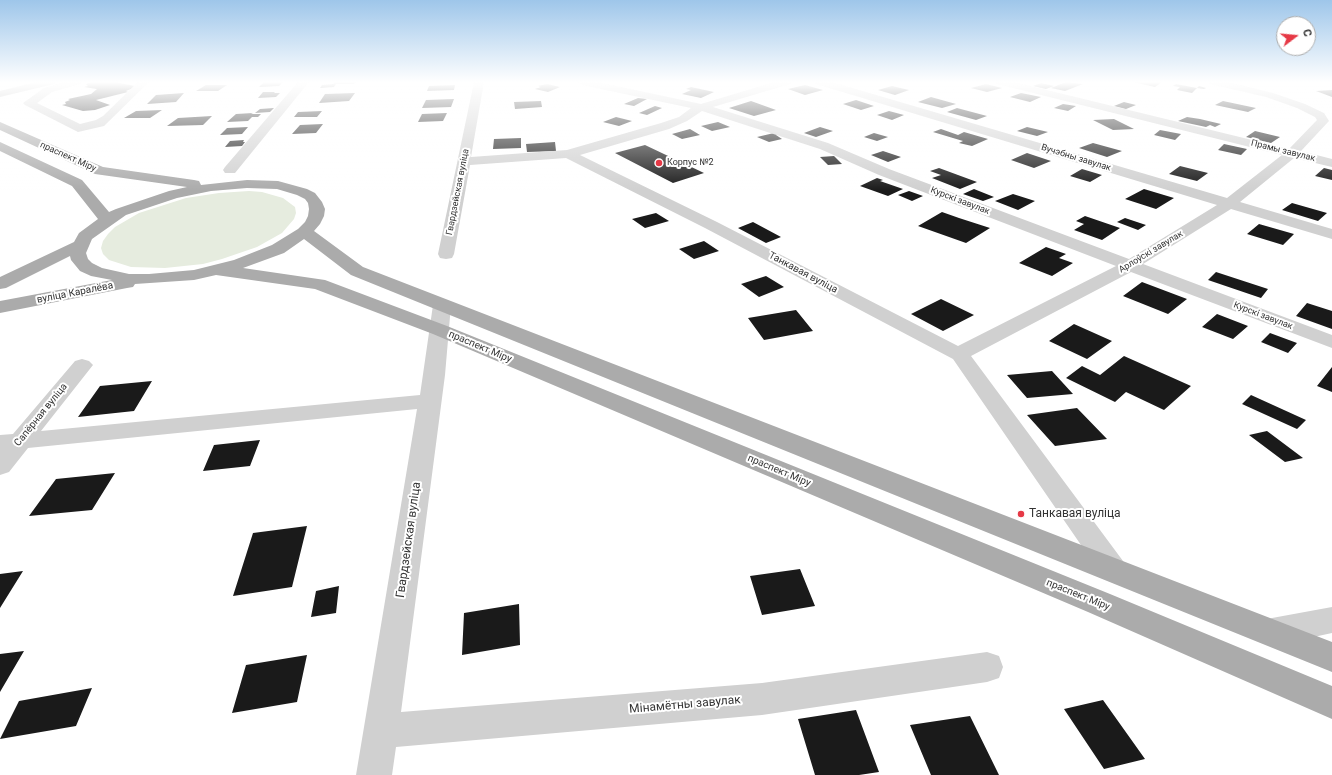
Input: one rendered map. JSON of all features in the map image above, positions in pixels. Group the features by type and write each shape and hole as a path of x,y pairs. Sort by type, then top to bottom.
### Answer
{"main road":[{"name":"праспект Міру","path":"0,126 100,171 211,187"},
{"name":"праспект Міру","path":"0,146 77,183 107,220"},
{"name":"праспект Міру","path":"263,184 291,188 310,196 318,209 312,224 304,232 287,243 260,257 217,270 194,275 149,279 129,279 97,272 86,267 80,260 78,253 80,245 86,236 107,220 137,205 155,199 211,187 263,184"},
{"name":"праспект Міру","path":"304,232 357,271 441,318 1332,703"},
{"path":"0,284 80,245"},
{"name":"праспект Міру","path":"217,270 319,284 441,318 1113,569 1332,657"},
{"name":"вуліца Каралёва","path":"0,307 149,279"}],"street":[{"path":"59,118 78,128 100,123 107,118"},
{"path":"230,170 274,118"},
{"name":"Гвардзейская вуліца","path":"446,254 472,118"},
{"path":"464,161 568,154 665,126 684,118"},
{"name":"Курскі завулак","path":"736,118 824,146 884,172 1332,342"},
{"name":"Вучэбны завулак","path":"943,118 1332,234"},
{"name":"Прамы завулак","path":"1149,118 1332,163"},
{"name":"Арлоўскі завулак","path":"960,355 964,351 1129,266 1230,203 1292,153 1323,121 1322,118"},
{"name":"Танкавая вуліца","path":"568,154 711,225 960,355 1113,569"},
{"name":"Гвардзейская вуліца","path":"374,775 441,318"},
{"name":"Сапёрная вуліца","path":"0,466 10,442 82,365"},
{"path":"10,442 429,401"},
{"path":"1272,632 1329,622"},
{"name":"Мінамётны завулак","path":"381,731 762,699 987,667"}],"shaded area":[{"path":"249,191 262,192 283,198 295,207 296,213 294,219 282,233 257,247 203,264 165,268 131,267 109,260 103,254 101,248 103,241 108,234 115,227 139,213 186,198 219,193"}],"building":[{"path":"178,118 210,118 203,125 167,126"},
{"path":"231,118 251,118 248,121 227,122"},
{"path":"420,118 444,118 443,121 418,122"},
{"path":"613,118 632,121 619,126 603,122"},
{"path":"969,118 981,118 976,120"},
{"path":"1184,118 1195,118 1221,124 1215,127 1210,125 1206,127 1178,121"},
{"path":"1114,119 1134,129 1113,130 1093,120"},
{"path":"718,122 730,127 712,131 701,126"},
{"path":"323,124 316,133 292,134 300,125"},
{"path":"248,127 242,134 220,135 227,128"},
{"path":"820,127 833,131 816,137 804,133"},
{"path":"1027,127 1048,132 1037,136 1017,131"},
{"path":"690,129 700,135 682,139 672,134"},
{"path":"941,129 958,135 964,132 988,139 972,146 959,143 963,141 933,132"},
{"path":"1160,130 1181,134 1175,140 1154,135"},
{"path":"1255,131 1280,137 1271,143 1246,137"},
{"path":"774,133 779,135 776,135 782,139 769,142 757,137"},
{"path":"874,133 888,137 877,141 864,137"},
{"path":"521,138 521,148 493,149 494,139"},
{"path":"244,140 243,142 245,142 242,146 225,147 230,141"},
{"path":"555,142 556,151 527,152 526,144"},
{"path":"1093,143 1122,151 1107,157 1079,148"},
{"path":"1224,144 1247,149 1241,155 1218,150"},
{"name":"Корпус №2","path":"645,145 704,173 673,183 615,153"},
{"path":"883,151 901,157 888,162 871,155"},
{"path":"1027,153 1051,161 1034,168 1011,160"},
{"path":"834,156 842,164 828,165 820,157"},
{"path":"1180,166 1208,173 1197,181 1169,174"},
{"path":"939,168 977,182 960,189 932,178 941,175 930,171"},
{"path":"1324,168 1332,170 1332,180 1315,176"},
{"path":"1082,169 1102,175 1090,182 1070,176"},
{"path":"877,178 883,180 880,181 903,189 888,196 860,186"},
{"path":"974,189 994,197 983,201 963,194"},
{"path":"1144,189 1174,198 1156,209 1125,199"},
{"path":"909,191 923,196 912,201 898,195"},
{"path":"1013,194 1035,201 1018,210 995,201"},
{"path":"1292,203 1327,213 1318,221 1282,210"},
{"path":"942,212 990,228 966,243 918,226"},
{"path":"656,213 669,221 645,228 632,219"},
{"path":"1085,216 1120,228 1102,240 1074,230 1084,224 1076,221"},
{"path":"1125,218 1146,225 1138,230 1117,222"},
{"path":"753,222 781,237 766,243 738,228"},
{"path":"1259,224 1294,234 1283,245 1247,234"},
{"path":"704,241 719,251 694,259 679,249"},
{"path":"1046,247 1066,254 1059,258 1073,263 1052,276 1019,263"},
{"path":"1216,272 1268,289 1261,298 1208,280"},
{"path":"766,276 784,287 759,297 741,284"},
{"path":"1142,282 1187,299 1168,314 1123,296"},
{"path":"941,299 974,315 943,331 911,314"},
{"path":"1307,303 1332,311 1332,329 1296,316"},
{"path":"796,310 813,331 764,340 748,318"},
{"path":"1217,314 1248,326 1233,339 1202,327"},
{"path":"1074,324 1112,341 1087,359 1049,341"},
{"path":"1270,333 1297,343 1288,353 1261,342"},
{"path":"1124,356 1191,386 1164,410 1126,392 1115,402 1066,378 1082,366 1100,375"},
{"path":"1332,367 1332,392 1317,386"},
{"path":"1052,371 1073,394 1027,398 1007,375"},
{"path":"152,381 134,411 78,417 100,386"},
{"path":"1251,395 1306,420 1297,429 1242,404"},
{"path":"1077,408 1107,439 1055,446 1027,415"},
{"path":"1267,431 1303,458 1285,462 1249,435"},
{"path":"260,440 250,466 203,471 214,445"},
{"path":"115,473 92,510 29,516 56,479"},
{"path":"307,526 292,587 233,596 253,533"},
{"path":"800,569 815,606 762,615 750,576"},
{"path":"23,571 0,608 0,574"},
{"path":"339,586 336,613 311,617 316,591"},
{"path":"519,604 520,645 462,655 464,613"},
{"path":"24,651 0,692 0,654"},
{"path":"307,655 297,702 232,713 246,665"},
{"path":"92,688 76,726 0,739 19,701"},
{"path":"1103,700 1145,759 1104,769 1064,709"},
{"path":"856,710 879,772 859,775 815,775 798,719"},
{"path":"970,716 999,775 931,775 910,725"}],"place":[{"name":"Корпус №2","path":"659,163"},
{"name":"Танкавая вуліца","path":"1021,514"}]}
